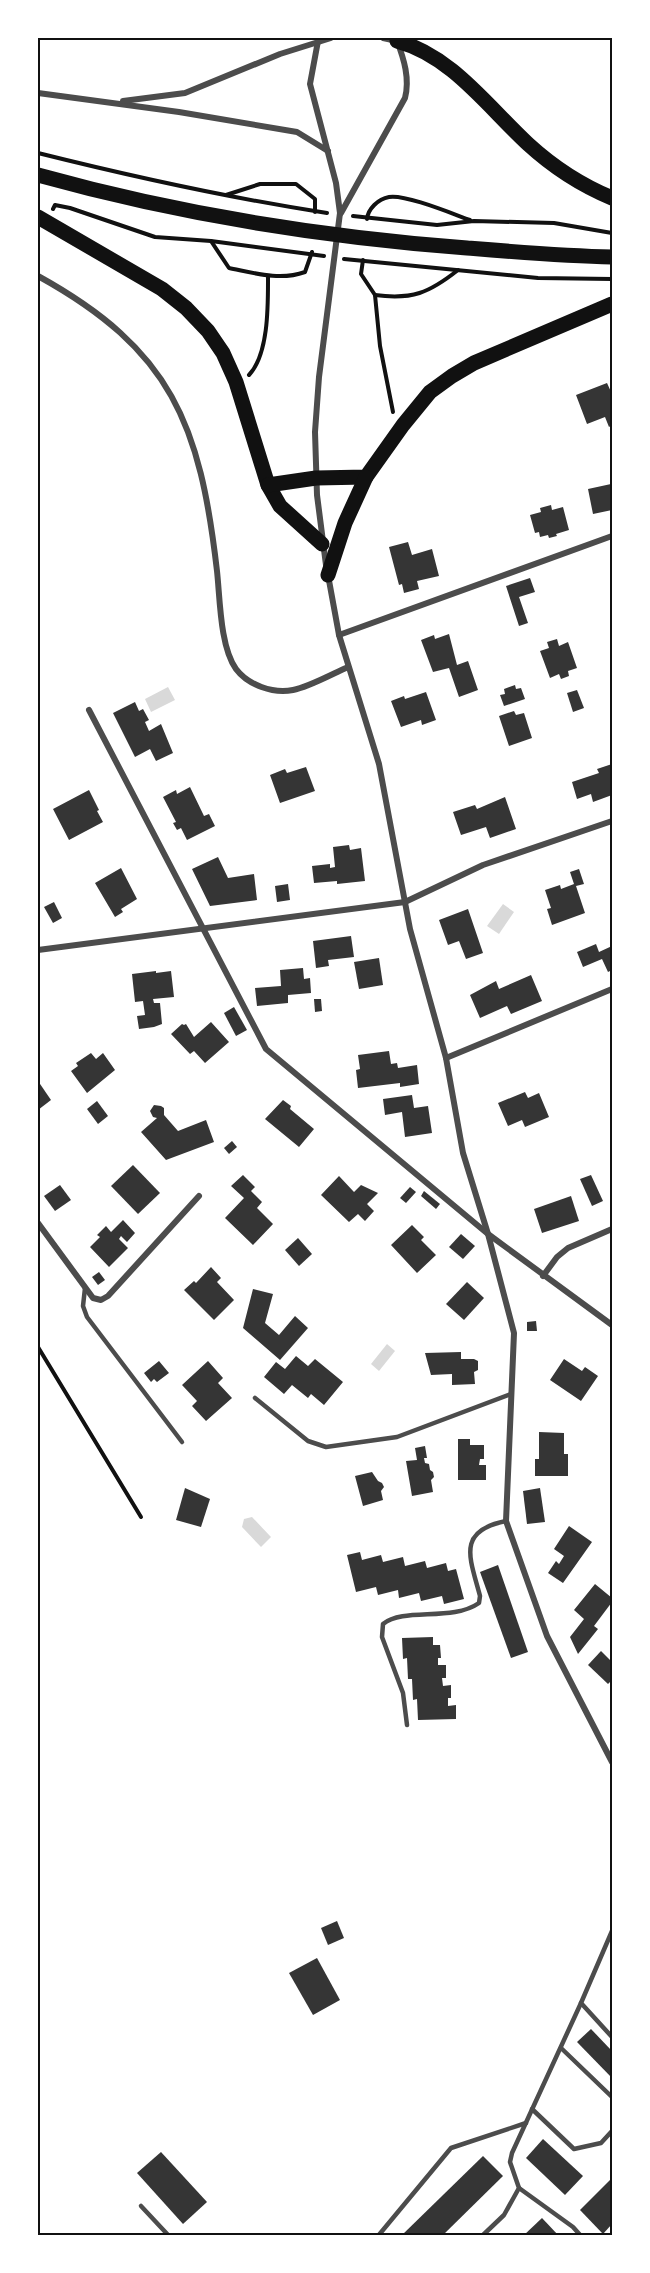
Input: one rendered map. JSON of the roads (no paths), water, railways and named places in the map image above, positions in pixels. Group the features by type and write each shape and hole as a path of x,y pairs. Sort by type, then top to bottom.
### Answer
{"main road":[{"path":"390,39 415,46 434,56 471,86 529,145 563,170 612,198"},
{"path":"38,175 83,188 170,207 394,243 612,257"},
{"path":"43,218 162,289 186,308 208,331 223,353 236,382 268,485 280,506 322,544"},
{"path":"328,575 345,523 366,477 430,392 474,363 612,304"},
{"path":"268,485 316,478 366,477"}],"street":[{"path":"116,102 185,93 280,54 331,38"},
{"path":"340,213 405,98 407,78 390,39"},
{"path":"318,41 310,84 328,152 340,213 319,377 315,432 316,478 322,544 339,635 380,764 410,929 446,1058 463,1153 488,1234 514,1333 506,1521 547,1636 612,1762"},
{"path":"38,93 116,102 297,132 328,152"},
{"path":"38,276 100,315 132,343 154,366 172,394 200,463 213,535 223,624 228,651 236,669 252,683 270,690 293,690 348,667"},
{"path":"339,635 612,536"},
{"path":"89,710 201,928 266,1048 488,1234 612,1325"},
{"path":"38,950 405,902 483,865 612,821"},
{"path":"446,1058 612,988"},
{"path":"38,1223 93,1298 101,1300 108,1296 199,1196"},
{"path":"543,1276 557,1257 568,1248 612,1229"}],"lane":[{"path":"85,1288 83,1306 87,1317 182,1442"},
{"path":"255,1398 308,1441 326,1447 397,1437 511,1394"},
{"path":"407,1725 403,1693 382,1637 383,1624 390,1618 440,1615 472,1608 478,1603 480,1596 469,1554 470,1543 478,1531 506,1521"},
{"path":"580,2235 573,2227 519,2188 510,2162 512,2152 612,1931"},
{"path":"581,2003 612,2037"},
{"path":"561,2048 612,2097"},
{"path":"532,2109 574,2149 601,2143 612,2131"},
{"path":"378,2235 451,2148 525,2123"},
{"path":"482,2235 504,2215 519,2188"},
{"path":"141,2206 169,2235"}]}
